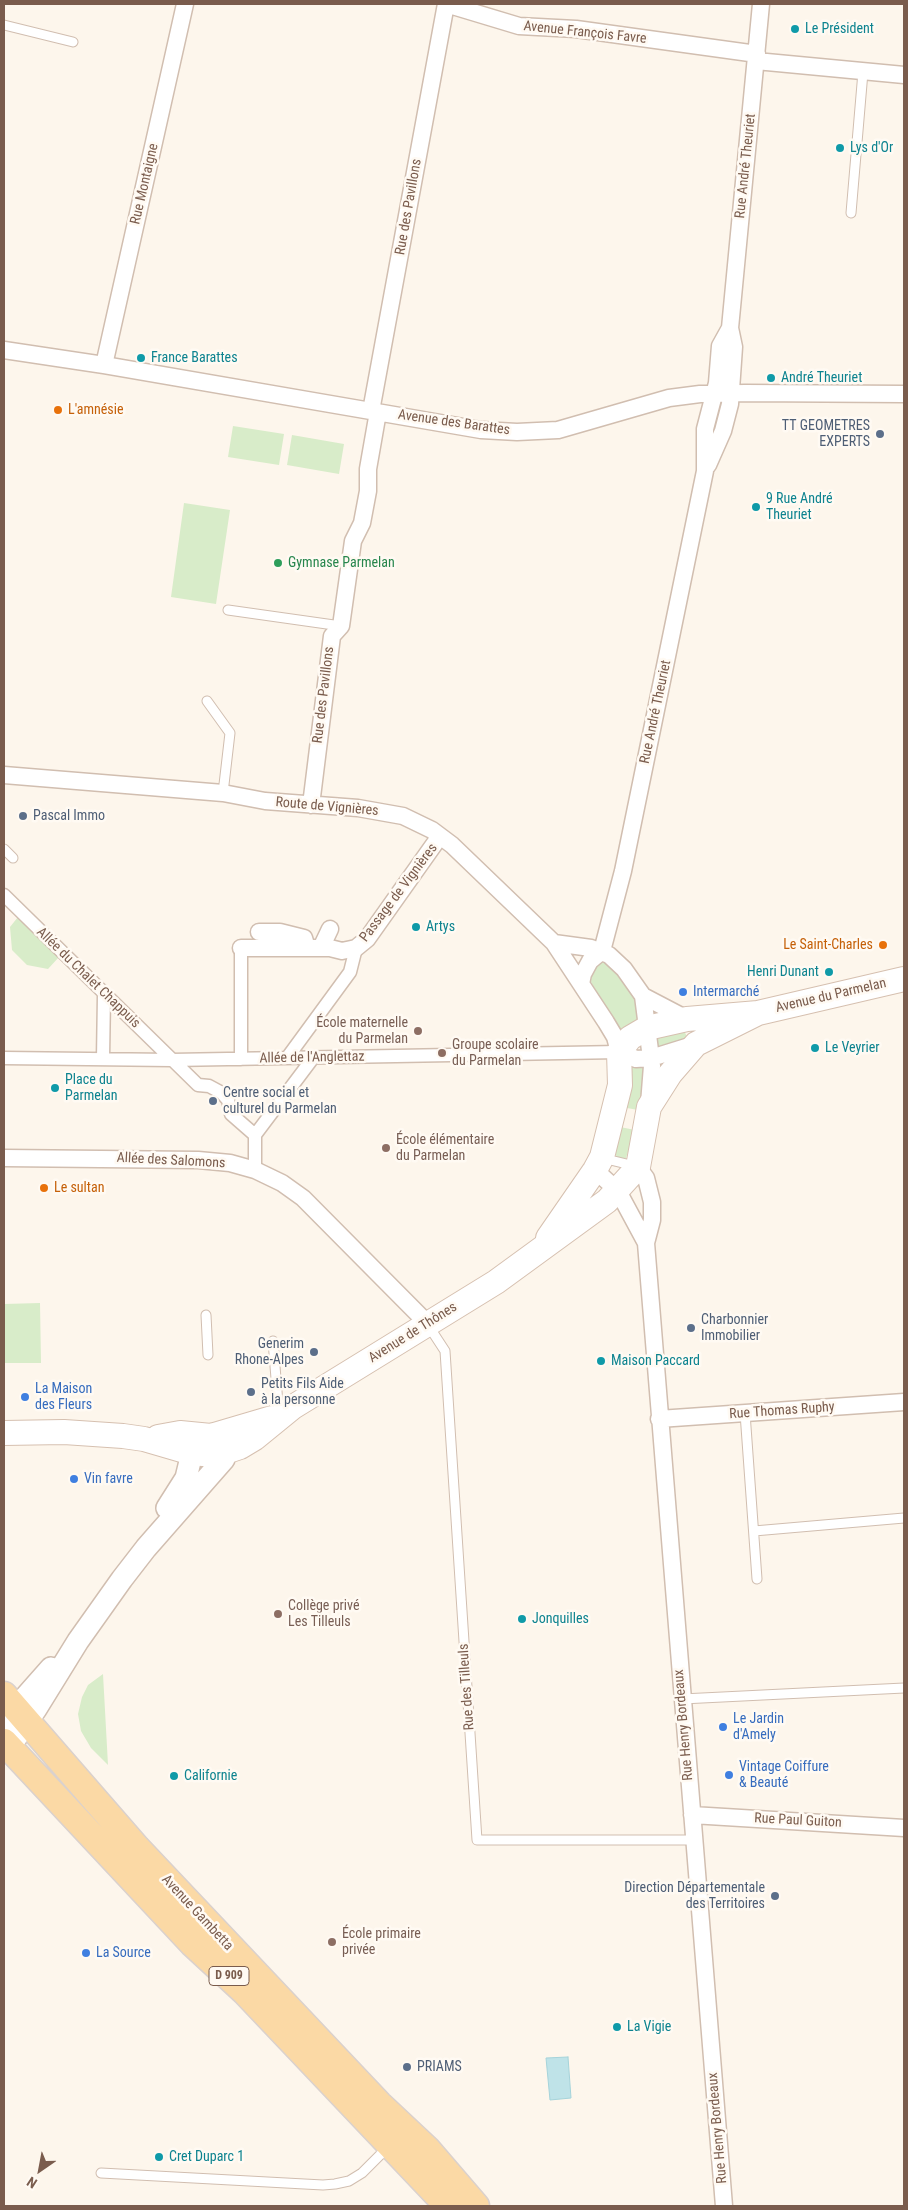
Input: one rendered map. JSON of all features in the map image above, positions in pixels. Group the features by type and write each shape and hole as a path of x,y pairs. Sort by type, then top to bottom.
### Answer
{"main road":[{"name":"Avenue du Parmelan","path":"758,1013 904,979"},
{"path":"543,1245 599,1164 620,1085 619,1052 630,1038 647,1028 687,1019 758,1013"},
{"path":"543,1245 593,1212 618,1192 638,1167 649,1107 670,1074 696,1044 758,1013"},
{"name":"Avenue de Thônes","path":"4,1433 64,1432 193,1444 223,1443 240,1447 255,1438 279,1416 496,1282 543,1245"},
{"name":"Avenue Gambetta","path":"9,1726 80,1784 144,1856 278,1998 379,2104 427,2149 476,2206"},
{"name":"Avenue Gambetta","path":"9,1726 193,1944 245,1992 448,2206"}],"street":[{"name":"Rue Montaigne","path":"104,365 186,4"},
{"name":"Avenue François Favre","path":"446,4 526,27 576,29 756,57 864,72 904,75"},
{"name":"Rue des Pavillons","path":"311,805 332,636 341,626 353,541 362,523 368,490 368,470 374,411 446,4"},
{"name":"Rue André Theuriet","path":"705,471 729,413 734,346 730,328 762,4"},
{"name":"Rue André Theuriet","path":"602,951 623,871 705,471 705,429 717,383 720,346 730,328"},
{"name":"Avenue des Barattes","path":"4,350 104,365 481,430 546,432 573,427 669,398 713,394 904,394"},
{"name":"Route de Vignières","path":"4,775 223,793 265,801 394,813 422,825 440,836 466,857 554,943 615,1037 619,1052"},
{"name":"Passage de Vignières","path":"241,948 314,948 342,951 356,948 367,939 440,836"},
{"name":"Allée du Chalet Chappuis","path":"4,895 198,1085 208,1086 222,1093 228,1100 231,1114 255,1135"},
{"path":"259,932 280,932 304,938 314,948 330,929"},
{"path":"554,943 602,951 618,961 643,996 687,1019"},
{"path":"241,948 241,1058"},
{"name":"Passage de Vignières","path":"287,1058 350,972 356,948"},
{"path":"581,984 590,961 602,951"},
{"path":"103,1058 104,995"},
{"path":"643,996 651,1058 649,1107"},
{"path":"619,1052 636,1058 651,1058 696,1044"},
{"name":"Allée de l'Anglettaz","path":"4,1058 172,1060 619,1052"},
{"path":"255,1170 255,1135 313,1058"},
{"name":"Allée des Salomons","path":"4,1158 215,1161 255,1170 282,1183 303,1198 428,1324"},
{"name":"Rue Henry Bordeaux","path":"599,1164 631,1212 646,1243"},
{"name":"Rue Henry Bordeaux","path":"638,1167 646,1178 652,1202 652,1220 646,1243 724,2206"},
{"name":"Rue Thomas Ruphy","path":"659,1419 904,1402"},
{"path":"9,1726 32,1687 78,1641 146,1548 224,1458 223,1443"},
{"path":"146,1548 173,1497 186,1478 193,1444"},
{"name":"Rue Paul Guiton","path":"692,1815 904,1828"}],"lane":[{"path":"4,25 73,42"},
{"path":"850,213 864,72"},
{"path":"228,610 341,626"},
{"path":"207,701 230,732 223,793"},
{"path":"4,850 12,858"},
{"path":"599,1164 638,1167"},
{"path":"206,1315 208,1355"},
{"name":"Rue des Tilleuls","path":"428,1324 445,1351 477,1840 694,1840"},
{"path":"273,1341 279,1416"},
{"path":"745,1414 757,1578"},
{"path":"754,1531 904,1518"},
{"path":"682,1699 904,1688"},
{"path":"101,2173 323,2185 335,2184 349,2181 362,2173 390,2144"}],"green space":[{"path":"233,426 284,434 279,465 228,457"},
{"path":"292,435 344,444 339,474 287,465"},
{"path":"184,503 230,510 216,604 171,597"},
{"path":"18,917 59,957 48,969 27,965 12,950 10,927"},
{"path":"602,960 620,973 637,998 641,1021 621,1033 591,982 592,970"},
{"path":"683,1028 687,1037 673,1044 657,1047 655,1032"},
{"path":"632,1063 646,1066 638,1110 627,1108 628,1073"},
{"path":"620,1127 635,1130 626,1158 619,1159 614,1153"},
{"path":"40,1303 41,1363 4,1363 4,1304"},
{"path":"103,1674 108,1765 91,1748 81,1731 78,1714 82,1697 88,1685"}],"water":[{"path":"568,2057 571,2098 550,2100 546,2058"}],"place":[{"name":"Le Président","path":"795,29"},
{"name":"Lys d'Or","path":"840,148"},
{"name":"France Barattes","path":"141,358"},
{"name":"André Theuriet","path":"771,378"},
{"name":"L'amnésie","path":"58,410"},
{"name":"TT GEOMETRES EXPERTS","path":"880,434"},
{"name":"9 Rue André Theuriet","path":"756,507"},
{"name":"Gymnase Parmelan","path":"278,563"},
{"name":"Pascal Immo","path":"23,816"},
{"name":"Artys","path":"416,927"},
{"name":"Le Saint-Charles","path":"883,945"},
{"name":"Henri Dunant","path":"829,972"},
{"name":"Intermarché","path":"683,992"},
{"name":"École maternelle du Parmelan","path":"418,1031"},
{"name":"Le Veyrier","path":"815,1048"},
{"name":"Groupe scolaire du Parmelan","path":"442,1053"},
{"name":"Place du Parmelan","path":"55,1088"},
{"name":"Centre social et culturel du Parmelan","path":"213,1101"},
{"name":"École élémentaire du Parmelan","path":"386,1148"},
{"name":"Le sultan","path":"44,1188"},
{"name":"Charbonnier Immobilier","path":"691,1328"},
{"name":"Generim Rhone-Alpes","path":"314,1352"},
{"name":"Maison Paccard","path":"601,1361"},
{"name":"Petits Fils Aide à la personne","path":"251,1392"},
{"name":"La Maison des Fleurs","path":"25,1397"},
{"name":"Vin favre","path":"74,1479"},
{"name":"Collège privé Les Tilleuls","path":"278,1614"},
{"name":"Jonquilles","path":"522,1619"},
{"name":"Le Jardin d'Amely","path":"723,1727"},
{"name":"Vintage Coiffure & Beauté","path":"729,1775"},
{"name":"Californie","path":"174,1776"},
{"name":"Direction Départementale des Territoires","path":"775,1896"},
{"name":"École primaire privée","path":"332,1942"},
{"name":"La Source","path":"86,1953"},
{"name":"La Vigie","path":"617,2027"},
{"name":"PRIAMS","path":"407,2067"},
{"name":"Cret Duparc 1","path":"159,2157"}]}
